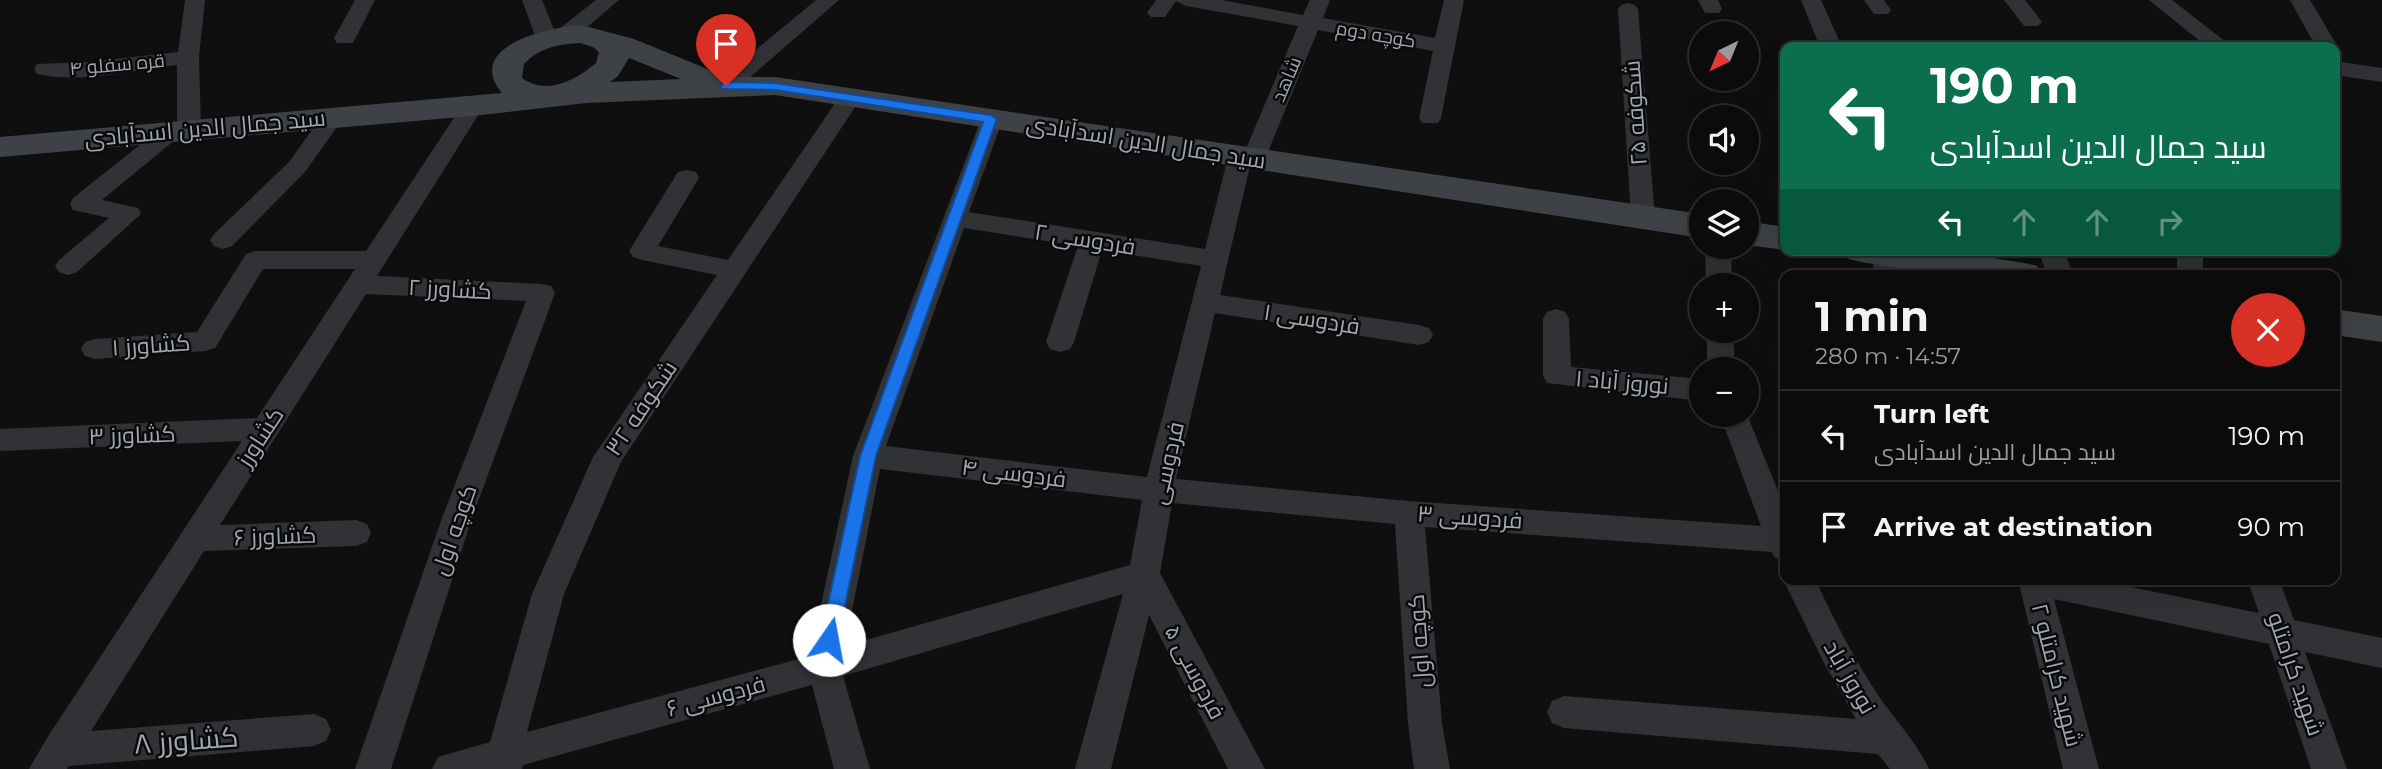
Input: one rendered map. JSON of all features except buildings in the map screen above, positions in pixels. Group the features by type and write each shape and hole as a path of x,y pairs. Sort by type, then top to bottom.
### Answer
{"main road":[{"path":"410,110 445,101 483,82 524,49 555,36 596,36 726,86"},
{"path":"410,110 473,106 583,88 609,70 614,59 614,50 607,42"},
{"path":"508,63 505,73 507,83 516,90 546,96"},
{"name":"سید جمال الدین اسدآبادی","path":"546,96 726,86 775,86 1689,224"},
{"name":"سید جمال الدین اسدآبادی","path":"0,147 410,110"},
{"path":"1759,235 1780,238"},
{"path":"1877,260 1928,256 1999,270"},
{"path":"2340,322 2382,329"}],"street":[{"path":"68,266 129,214 82,204 181,130 195,0"},
{"path":"345,38 365,0"},
{"path":"532,0 555,36 609,0"},
{"path":"726,86 829,0"},
{"path":"1186,0 1310,23"},
{"name":"شاهد","path":"1247,158 1320,0"},
{"path":"1430,118 1454,0"},
{"path":"1811,0 1829,42"},
{"path":"2014,0 2031,22"},
{"path":"2159,0 2215,42"},
{"path":"2300,0 2324,42"},
{"name":"شکوفه ۲۵","path":"1628,9 1643,218"},
{"name":"کوچه دوم","path":"1310,23 1443,46"},
{"name":"قره سفلو ۴","path":"46,69 88,69 188,57"},
{"path":"2340,66 2382,75"},
{"name":"شکوفه ۳۲","path":"505,761 548,594 608,457 850,98"},
{"name":"کشاورز","path":"53,759 473,106"},
{"path":"223,240 297,167 333,117"},
{"path":"852,769 824,667 868,456 991,119"},
{"name":"فردوسی","path":"1093,769 1144,574 1160,490 1205,302 1247,158"},
{"path":"687,178 642,251 734,270"},
{"name":"فردوسی ۲","path":"955,218 1216,260"},
{"path":"1060,342 1093,240"},
{"name":"کشاورز ۱","path":"94,349 205,341 255,260 366,272"},
{"name":"کشاورز ۲","path":"366,272 542,293"},
{"name":"کوچه اول","path":"373,769 457,518 542,293"},
{"name":"فردوسی ۱","path":"1205,302 1419,335"},
{"name":"نوروز آباد ۱","path":"1556,319 1557,376 1689,389"},
{"path":"1739,427 1780,536"},
{"name":"کشاورز ۳","path":"0,440 265,429"},
{"name":"فردوسی ۴","path":"868,456 1160,490"},
{"name":"فردوسی ۳","path":"1160,490 1780,544"},
{"name":"کوچه اول","path":"1409,513 1425,723 1432,769"},
{"name":"کشاورز ۶","path":"194,538 356,533"},
{"name":"فردوسی ۶","path":"450,769 505,761 1144,574"},
{"name":"فردوسی ۵","path":"1144,574 1247,769"},
{"name":"نوروز آباد","path":"1802,585 1820,625 1886,738 1911,769"},
{"name":"شهید کرامتلو ۲","path":"2034,585 2081,769"},
{"name":"شهید کرامتلو ۲","path":"2053,585 2280,630"},
{"name":"شهید کرامتلو","path":"2265,585 2329,769"},
{"path":"2280,630 2382,653"},
{"path":"1564,712 1886,738"},
{"name":"کشاورز ۸","path":"53,759 314,730"}],"route":[{"path":"726,86 775,86 991,119 868,456 829,640"}]}
